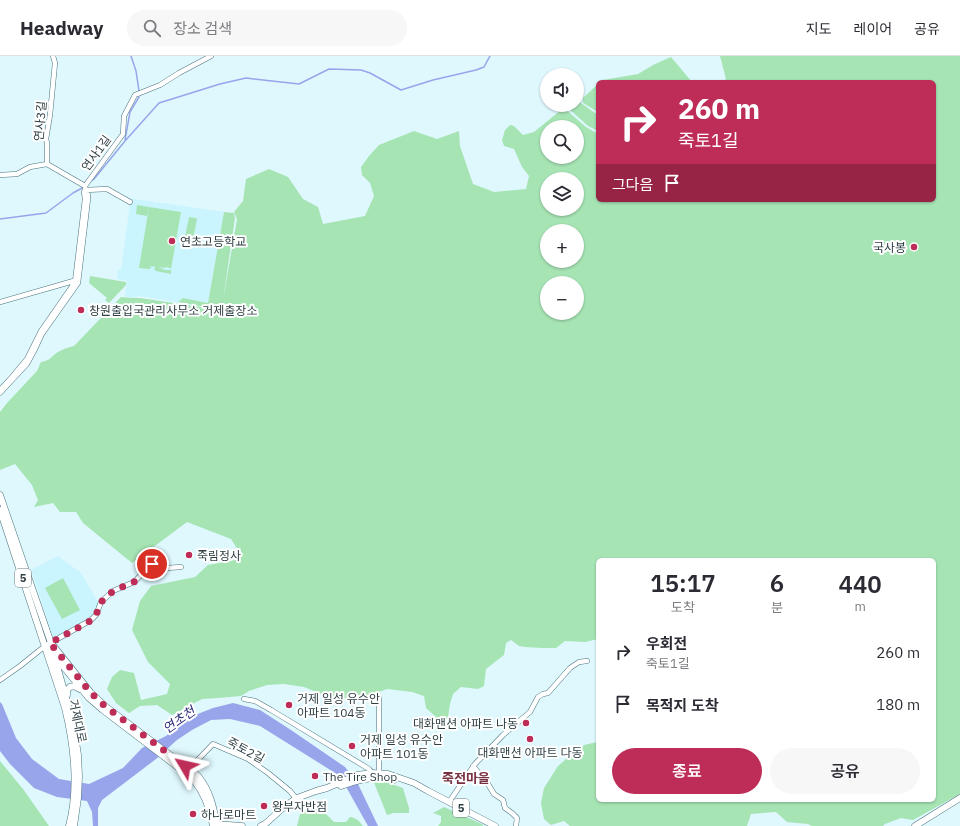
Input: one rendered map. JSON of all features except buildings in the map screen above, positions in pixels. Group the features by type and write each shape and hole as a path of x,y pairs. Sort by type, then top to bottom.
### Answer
{"main road":[{"name":"5","path":"0,495 44,627 48,644"},
{"name":"거제대로","path":"0,510 48,644 69,723 77,773"},
{"path":"48,644 54,656 89,698 103,710 144,738"},
{"path":"48,644 91,693 106,707 187,771 198,776 204,784 214,806 215,825 242,826"},
{"name":"거제대로","path":"54,656 73,722 78,754 74,826"},
{"path":"67,699 67,690 71,686 84,691"},
{"name":"5","path":"376,775 392,775 410,781 495,826"},
{"path":"261,826 284,807 297,800 338,785 376,775"},
{"path":"915,826 960,798"},
{"path":"268,826 297,800"},
{"name":"거제대로","path":"69,826 75,806"}],"street":[{"name":"연사3길","path":"47,164 46,139 55,62 53,56"},
{"name":"연사1길","path":"85,188 88,181 123,134 124,116 135,95 160,85 211,56"},
{"path":"0,175 17,174 30,167 47,164 85,188 106,189 130,202"},
{"path":"0,393 27,364 42,334 76,286 85,188"},
{"path":"0,302 77,280"},
{"path":"0,390 27,359 40,331 77,280"},
{"path":"0,680 48,644 92,620 96,615 101,602 105,598 113,591 134,582 152,564 167,568 181,567"},
{"path":"450,802 472,766 503,735 530,712 538,697 548,693 570,668 579,662 587,661"},
{"path":"376,775 381,698"},
{"path":"244,699 255,701 271,710 369,769 376,775"},
{"name":"죽토2길","path":"187,771 213,744 248,759 290,791 297,800"},
{"path":"472,766 488,784 494,794 503,800 505,808 517,818 516,826"}],"shaded area":[{"name":"연초고등학교","path":"127,198 224,212 208,303 183,298 178,302 139,296 133,298 125,296 127,281 117,279 118,270 121,270 130,204"},
{"path":"58,556 81,573 98,602 95,615 54,640 31,570"}],"green space":[{"path":"720,56 960,56 960,794 913,820 901,818 883,826 812,826 808,824 787,822 776,812 751,814 747,826 570,826 564,821 551,825 544,819 541,803 544,788 558,766 584,745 596,742 596,802 936,802 936,558 596,558 596,639 585,642 565,641 556,648 519,646 511,640 506,643 504,655 486,669 484,686 478,689 461,687 453,694 448,717 441,727 438,726 436,717 426,708 424,696 412,692 387,689 361,699 334,699 304,687 284,684 267,685 249,691 241,696 202,699 172,715 157,705 140,706 129,713 116,703 107,689 112,677 120,670 134,673 141,700 167,694 170,684 148,662 132,630 140,601 151,586 195,577 208,565 235,560 238,550 231,539 187,522 132,563 83,523 76,512 60,512 53,503 34,507 38,500 32,485 15,464 0,470 0,412 37,371 41,362 49,359 62,350 74,346 121,297 140,298 221,310 178,302 183,298 208,303 224,212 234,213 235,218 223,300 237,219 234,212 243,201 246,179 269,169 288,177 303,199 318,207 323,224 365,216 374,196 370,183 362,175 361,167 379,145 414,131 437,139 459,131 460,146 473,184 494,192 526,189 529,176 522,167 514,149 504,146 502,140 505,130 510,125 514,126 523,135 534,132 540,127 540,164 584,164 584,125 596,133 596,202 936,202 936,80 725,80 726,79"},
{"path":"671,57 690,80 603,80 638,74"},
{"path":"596,86 596,111 584,104 584,97"},
{"path":"584,105 596,114 596,130 588,126 584,122 584,120 581,120 572,112 584,112"},
{"path":"559,112 569,112 578,120 549,120"},
{"path":"137,205 149,207 147,216 136,214"},
{"path":"149,207 181,212 171,269 166,267 158,267 165,270 171,270 171,274 156,271 154,269 156,267 150,266 151,268 149,269 139,268"},
{"path":"189,217 197,219 193,239 185,237"},
{"path":"90,276 126,282 126,285 109,303 105,300 107,298 89,283"},
{"path":"63,578 80,610 62,619 45,588"},
{"path":"0,761 23,789 49,826 0,826"},
{"path":"373,780 386,782 403,788 409,813 393,813 387,815"},
{"path":"309,807 323,812 334,822 346,822 350,817 358,820 363,826 297,826 300,814"},
{"path":"444,807 484,825 438,826 441,822 441,816 433,813"}],"water":[{"path":"0,702 16,738 32,759 59,779 89,784 123,768 142,748 166,736 185,719 213,708 233,703 260,710 345,767 358,784 378,826 368,826 340,776 260,726 230,719 211,720 177,740 156,759 102,800 98,808 98,826 93,826 92,812 87,801 57,797 34,788 10,764 0,751"}],"waterway":[{"path":"131,56 136,71 139,91"},
{"path":"90,182 159,103 220,84 246,78 299,84 329,69 361,70 370,73 401,90 484,67 490,56"},
{"path":"125,140 130,112 139,97"},
{"path":"0,219 46,213 73,193 84,187"}],"place":[{"name":"연초고등학교","path":"172,241"},
{"name":"국사봉","path":"914,247"},
{"name":"창원출입국관리사무소 거제출장소","path":"81,310"},
{"name":"죽림정사","path":"189,555"},
{"name":"거제 일성 유수안 아파트 104동","path":"289,705"},
{"name":"대화맨션 아파트 나동","path":"526,723"},
{"name":"대화맨션 아파트 다동","path":"530,739"},
{"name":"거제 일성 유수안 아파트 101동","path":"352,746"},
{"name":"The Tire Shop","path":"315,776"},
{"name":"왕부자반점","path":"264,806"},
{"name":"하나로마트","path":"193,814"}],"district":[{"name":"죽전마을","path":"466,778"}],"route":[{"path":"152,564 134,582 113,591 101,602 96,615 92,620 50,643 91,693 106,707 185,766"}],"water label":[{"name":"연초천","path":"179,720"}]}
